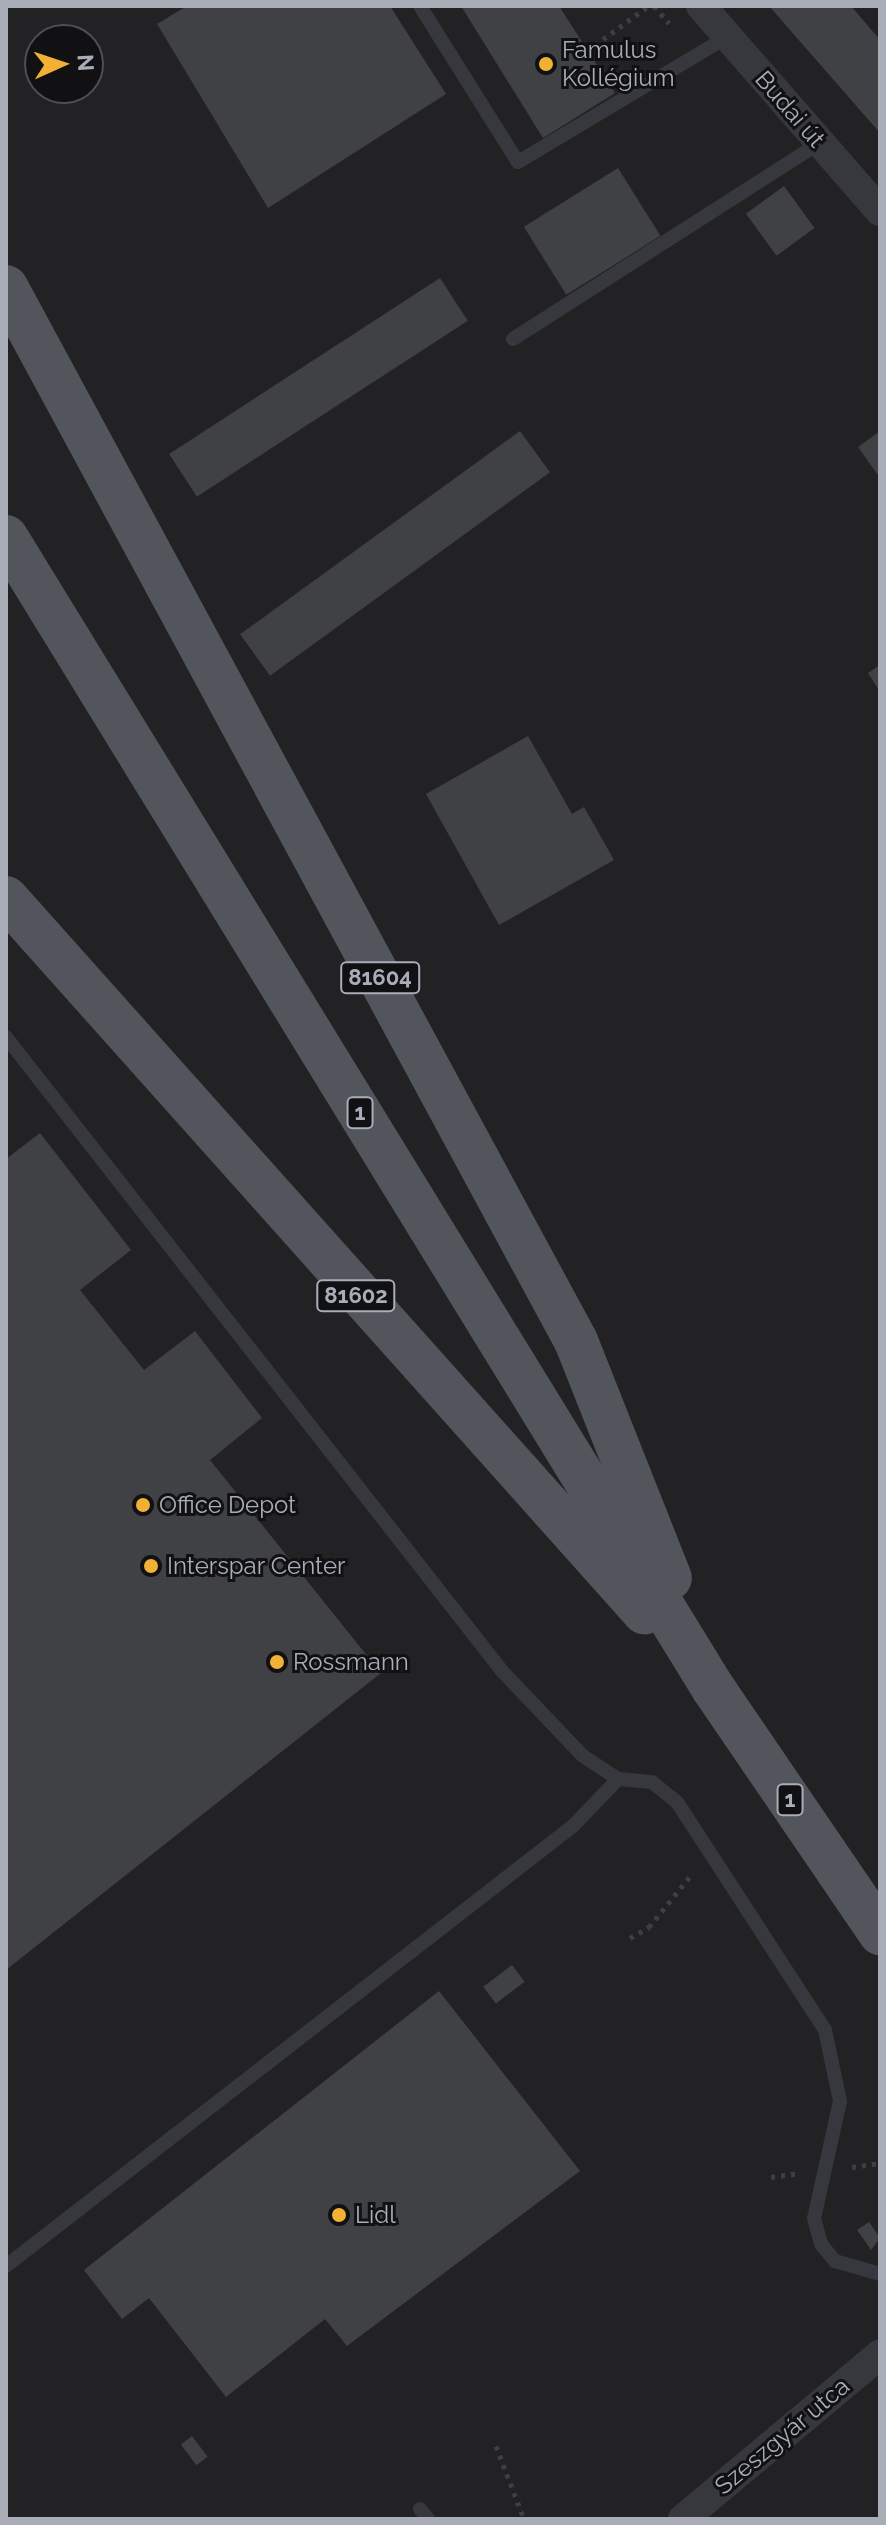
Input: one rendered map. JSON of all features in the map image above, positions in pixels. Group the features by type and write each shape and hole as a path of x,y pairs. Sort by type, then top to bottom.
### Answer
{"main road":[{"name":"81604","path":"6,287 576,1341 713,1688"},
{"name":"1","path":"6,537 713,1688 876,1921"},
{"name":"81602","path":"6,898 374,1317 713,1688"}],"street":[{"name":"Budai út","path":"701,6 880,211"},
{"name":"Szeszgyár utca","path":"683,2519 880,2354"}],"lane":[{"path":"420,6 518,162 727,37"},
{"path":"513,339 820,143"},
{"path":"6,1037 502,1671 583,1756 618,1779 652,1782 677,1802 825,2030 840,2101 837,2135 816,2193 821,2244 835,2261 880,2274"},
{"path":"6,2266 573,1826 618,1779"}],"path":[{"path":"587,51 648,6"},
{"path":"630,1938 649,1927 711,1852"},
{"path":"496,2446 524,2519"}],"shaded area":[{"path":"6,6 880,6 880,2519 6,2519"}],"building":[{"path":"187,6 390,6 446,94 268,208 157,24"},
{"name":"Famulus Kollégium","path":"461,6 559,6 615,93 543,138"},
{"path":"769,6 851,6 880,40 880,133"},
{"path":"618,168 660,236 566,295 524,227"},
{"path":"784,186 815,228 777,256 746,214"},
{"path":"440,278 468,321 197,497 169,454"},
{"path":"520,431 550,472 270,676 240,634"},
{"path":"880,431 880,478 858,447"},
{"path":"880,665 880,692 868,673"},
{"path":"528,736 572,814 584,807 614,860 499,925 426,794"},
{"name":"Interspar Center","path":"40,1133 131,1250 80,1290 144,1370 195,1331 262,1418 210,1460 381,1673 6,1970 6,1159"},
{"path":"512,1965 525,1982 496,2003 483,1987"},
{"name":"Lidl","path":"439,1991 580,2171 347,2346 325,2319 226,2397 149,2298 122,2319 84,2270"},
{"path":"869,2222 880,2238 871,2250 857,2230"},
{"path":"192,2436 208,2457 196,2465 181,2444"}],"place":[{"name":"Famulus Kollégium","path":"546,64"},
{"name":"Office Depot","path":"143,1505"},
{"name":"Interspar Center","path":"151,1566"},
{"name":"Rossmann","path":"277,1662"},
{"name":"Lidl","path":"339,2215"}]}
